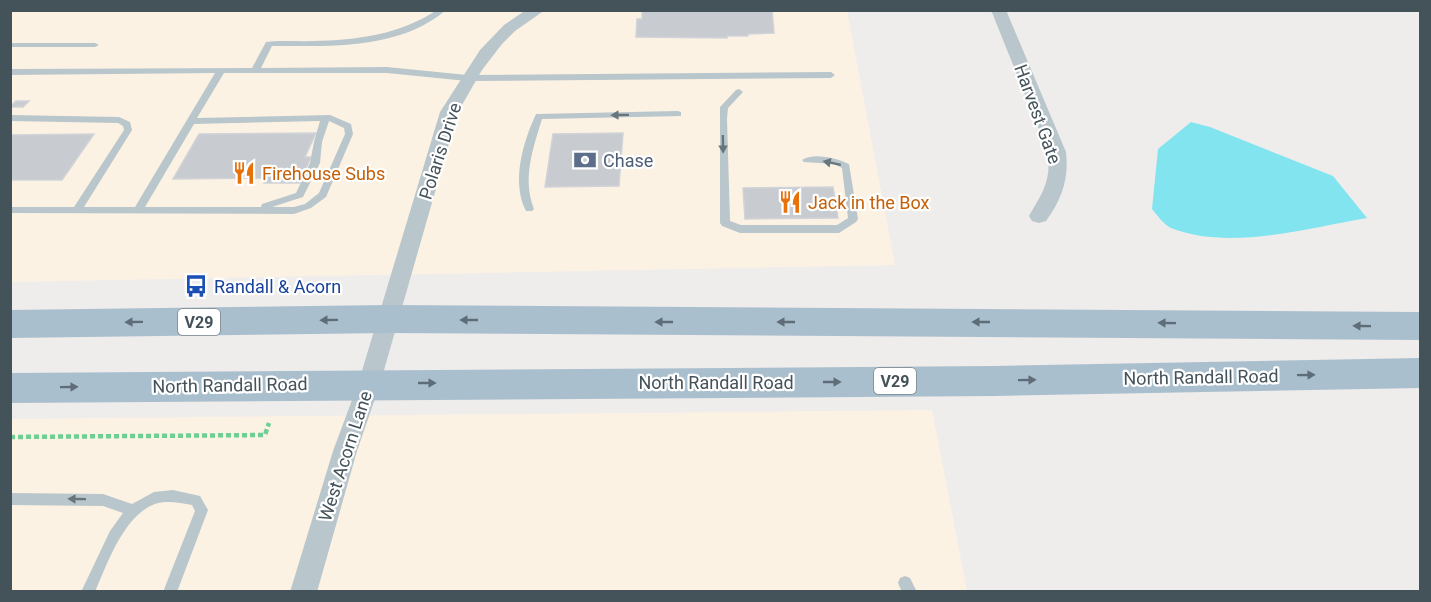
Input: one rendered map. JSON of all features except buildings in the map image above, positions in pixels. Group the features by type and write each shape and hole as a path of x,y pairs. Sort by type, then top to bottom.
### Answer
{"main road":[{"name":"V29","path":"10,324 388,319 1420,326"},
{"name":"North Randall Road","path":"10,388 982,381 1420,373"}],"street":[{"name":"Polaris Drive","path":"388,319 450,112 467,78 510,29 538,10"},
{"name":"Harvest Gate","path":"998,10 1057,152 1059,170 1055,190 1039,216"},
{"name":"West Acorn Lane","path":"303,591 388,319"}],"lane":[{"path":"255,71 269,44 349,42 387,35 422,26 443,10"},
{"path":"10,45 95,45"},
{"path":"10,72 387,70 467,78 831,75"},
{"path":"138,210 220,71"},
{"path":"739,92 724,107 725,223 740,229 839,229 853,219 846,166 835,161 807,160"},
{"path":"529,209 522,189 529,147 539,116 678,114"},
{"path":"10,210 294,211 308,206 323,195 349,135 348,126 340,121 325,118 191,121"},
{"path":"232,211 273,205 300,195 315,162 325,118"},
{"path":"10,120 119,120 127,124 128,130 77,210"},
{"path":"88,591 117,530 133,510 151,498 180,494 196,500 202,510 170,591"},
{"path":"10,499 103,500 133,510"}],"path":[{"path":"10,437 265,435 269,423"}],"shaded area":[{"path":"10,11 847,11 895,265 11,282"},
{"path":"932,410 967,591 11,591 10,419"}],"water":[{"path":"1191,122 1210,127 1333,176 1367,218 1294,232 1243,238 1194,235 1171,228 1152,209 1158,149"}],"place":[{"name":"Chase","path":"585,160"},
{"name":"Firehouse Subs","path":"244,173"},
{"name":"Jack in the Box","path":"790,202"},
{"name":"Randall & Acorn","path":"196,286"}]}
